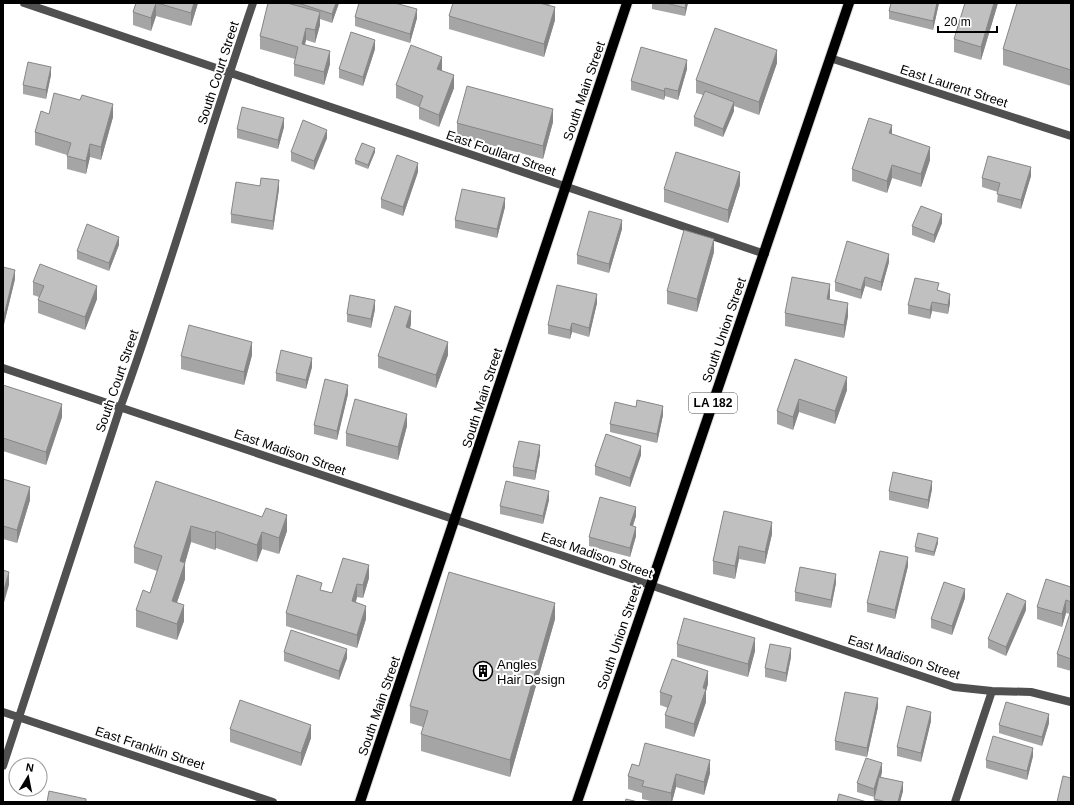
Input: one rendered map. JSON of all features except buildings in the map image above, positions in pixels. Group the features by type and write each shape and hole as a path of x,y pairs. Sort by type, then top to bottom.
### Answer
{"main road":[{"name":"South Main Street","path":"360,802 628,3"},
{"name":"South Union Street","path":"577,802 849,3"}],"street":[{"name":"East Foullard Street","path":"24,3 764,254"},
{"name":"South Court Street","path":"3,766 120,408 138,359 229,73 253,3"},
{"name":"East Laurent Street","path":"830,58 1071,136"},
{"name":"East Madison Street","path":"3,368 954,687 992,691 1031,692 1071,702"},
{"path":"955,802 992,691"},
{"name":"East Franklin Street","path":"3,712 274,802"}],"place":[{"name":"Angles Hair Design","path":"483,671"}]}
